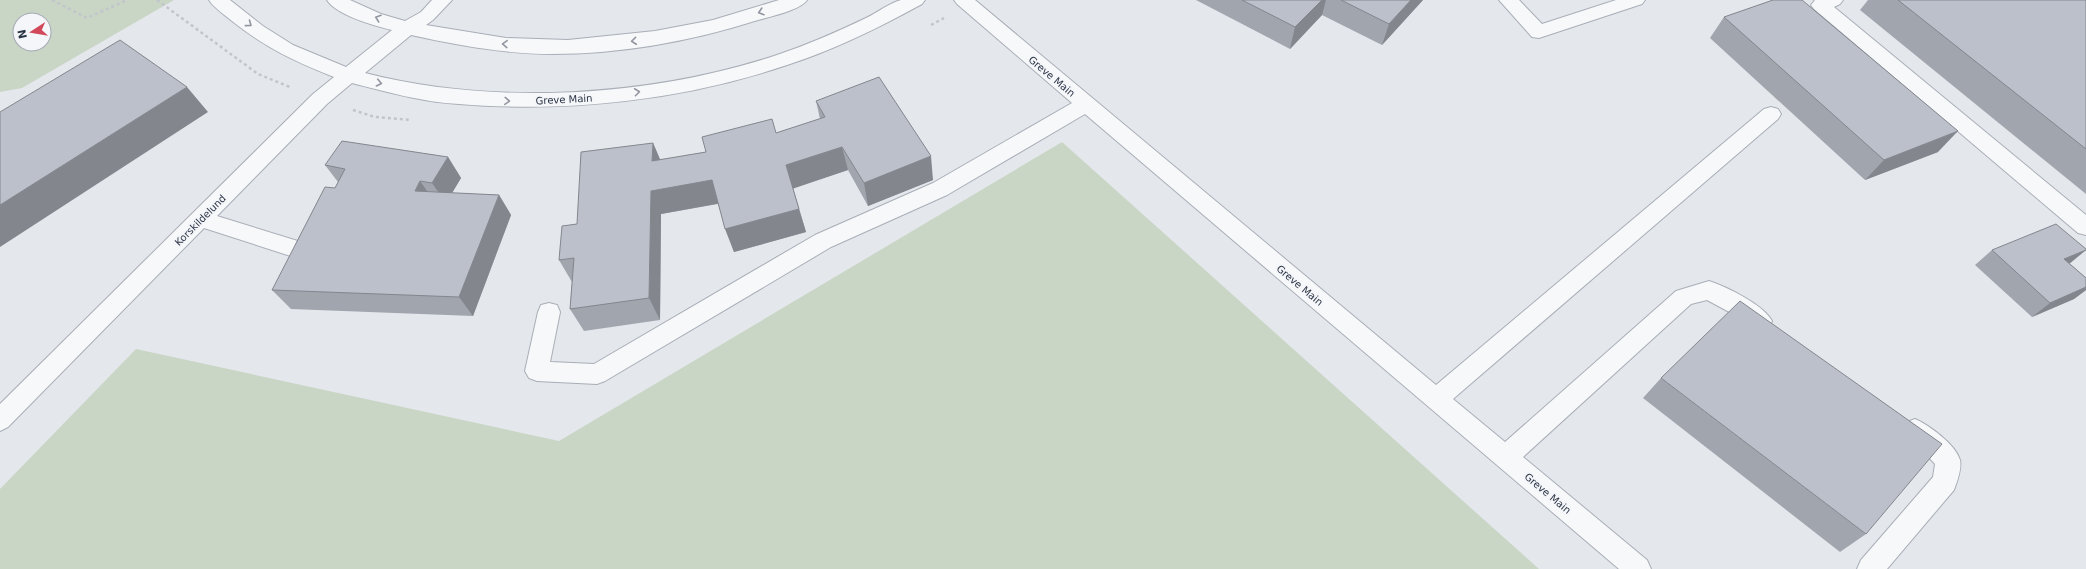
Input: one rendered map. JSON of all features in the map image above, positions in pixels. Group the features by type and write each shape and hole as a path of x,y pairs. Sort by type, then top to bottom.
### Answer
{"street":[{"name":"Greve Main","path":"218,0 249,24 296,55 349,77 428,94 509,101 582,99 661,89 739,73 794,55 868,25 916,0"},
{"path":"336,0 348,8 406,28 495,44 566,47 639,40 721,25 798,0"},
{"name":"Korskildelund","path":"0,420 320,99 349,77 406,28 427,16 443,0"},
{"name":"Greve Main","path":"963,0 1638,569"},
{"path":"1508,0 1539,32 1636,0"},
{"path":"1834,0 1820,5 2086,227"},
{"path":"549,312 537,371 597,374 823,241 940,189 1086,104"},
{"path":"1436,399 1772,114"},
{"path":"201,219 306,252"},
{"path":"1506,457 1684,296 1709,290 1741,307 1780,334"},
{"path":"1870,569 1945,482 1948,460 1928,439 1896,416"}],"path":[{"path":"52,0 87,18 127,0"}],"green space":[{"path":"0,0 174,0 22,88 0,92"},
{"path":"1062,142 1539,569 0,569 0,489 136,349 559,441"}],"building":[{"path":"1242,0 1322,0 1295,27"},
{"path":"1341,0 1411,0 1389,24"},
{"path":"1773,0 1802,0 1958,131 1884,160 1724,17"},
{"path":"1898,0 2086,0 2086,149"},
{"path":"120,40 187,87 0,205 0,112"},
{"path":"879,77 931,156 864,183 842,147 786,165 799,209 725,229 712,180 651,191 649,298 570,309 574,258 559,260 562,226 577,224 581,152 653,143 652,161 706,152 702,137 772,119 776,133 825,117 816,101"},
{"path":"342,141 448,157 432,183 420,181 415,191 499,195 459,297 272,290 325,187 335,188 345,169 325,165"},
{"path":"2056,224 2086,249 2064,259 2086,278 2086,287 2050,303 1992,250"},
{"path":"1740,301 1942,444 1866,534 1661,378"}]}
